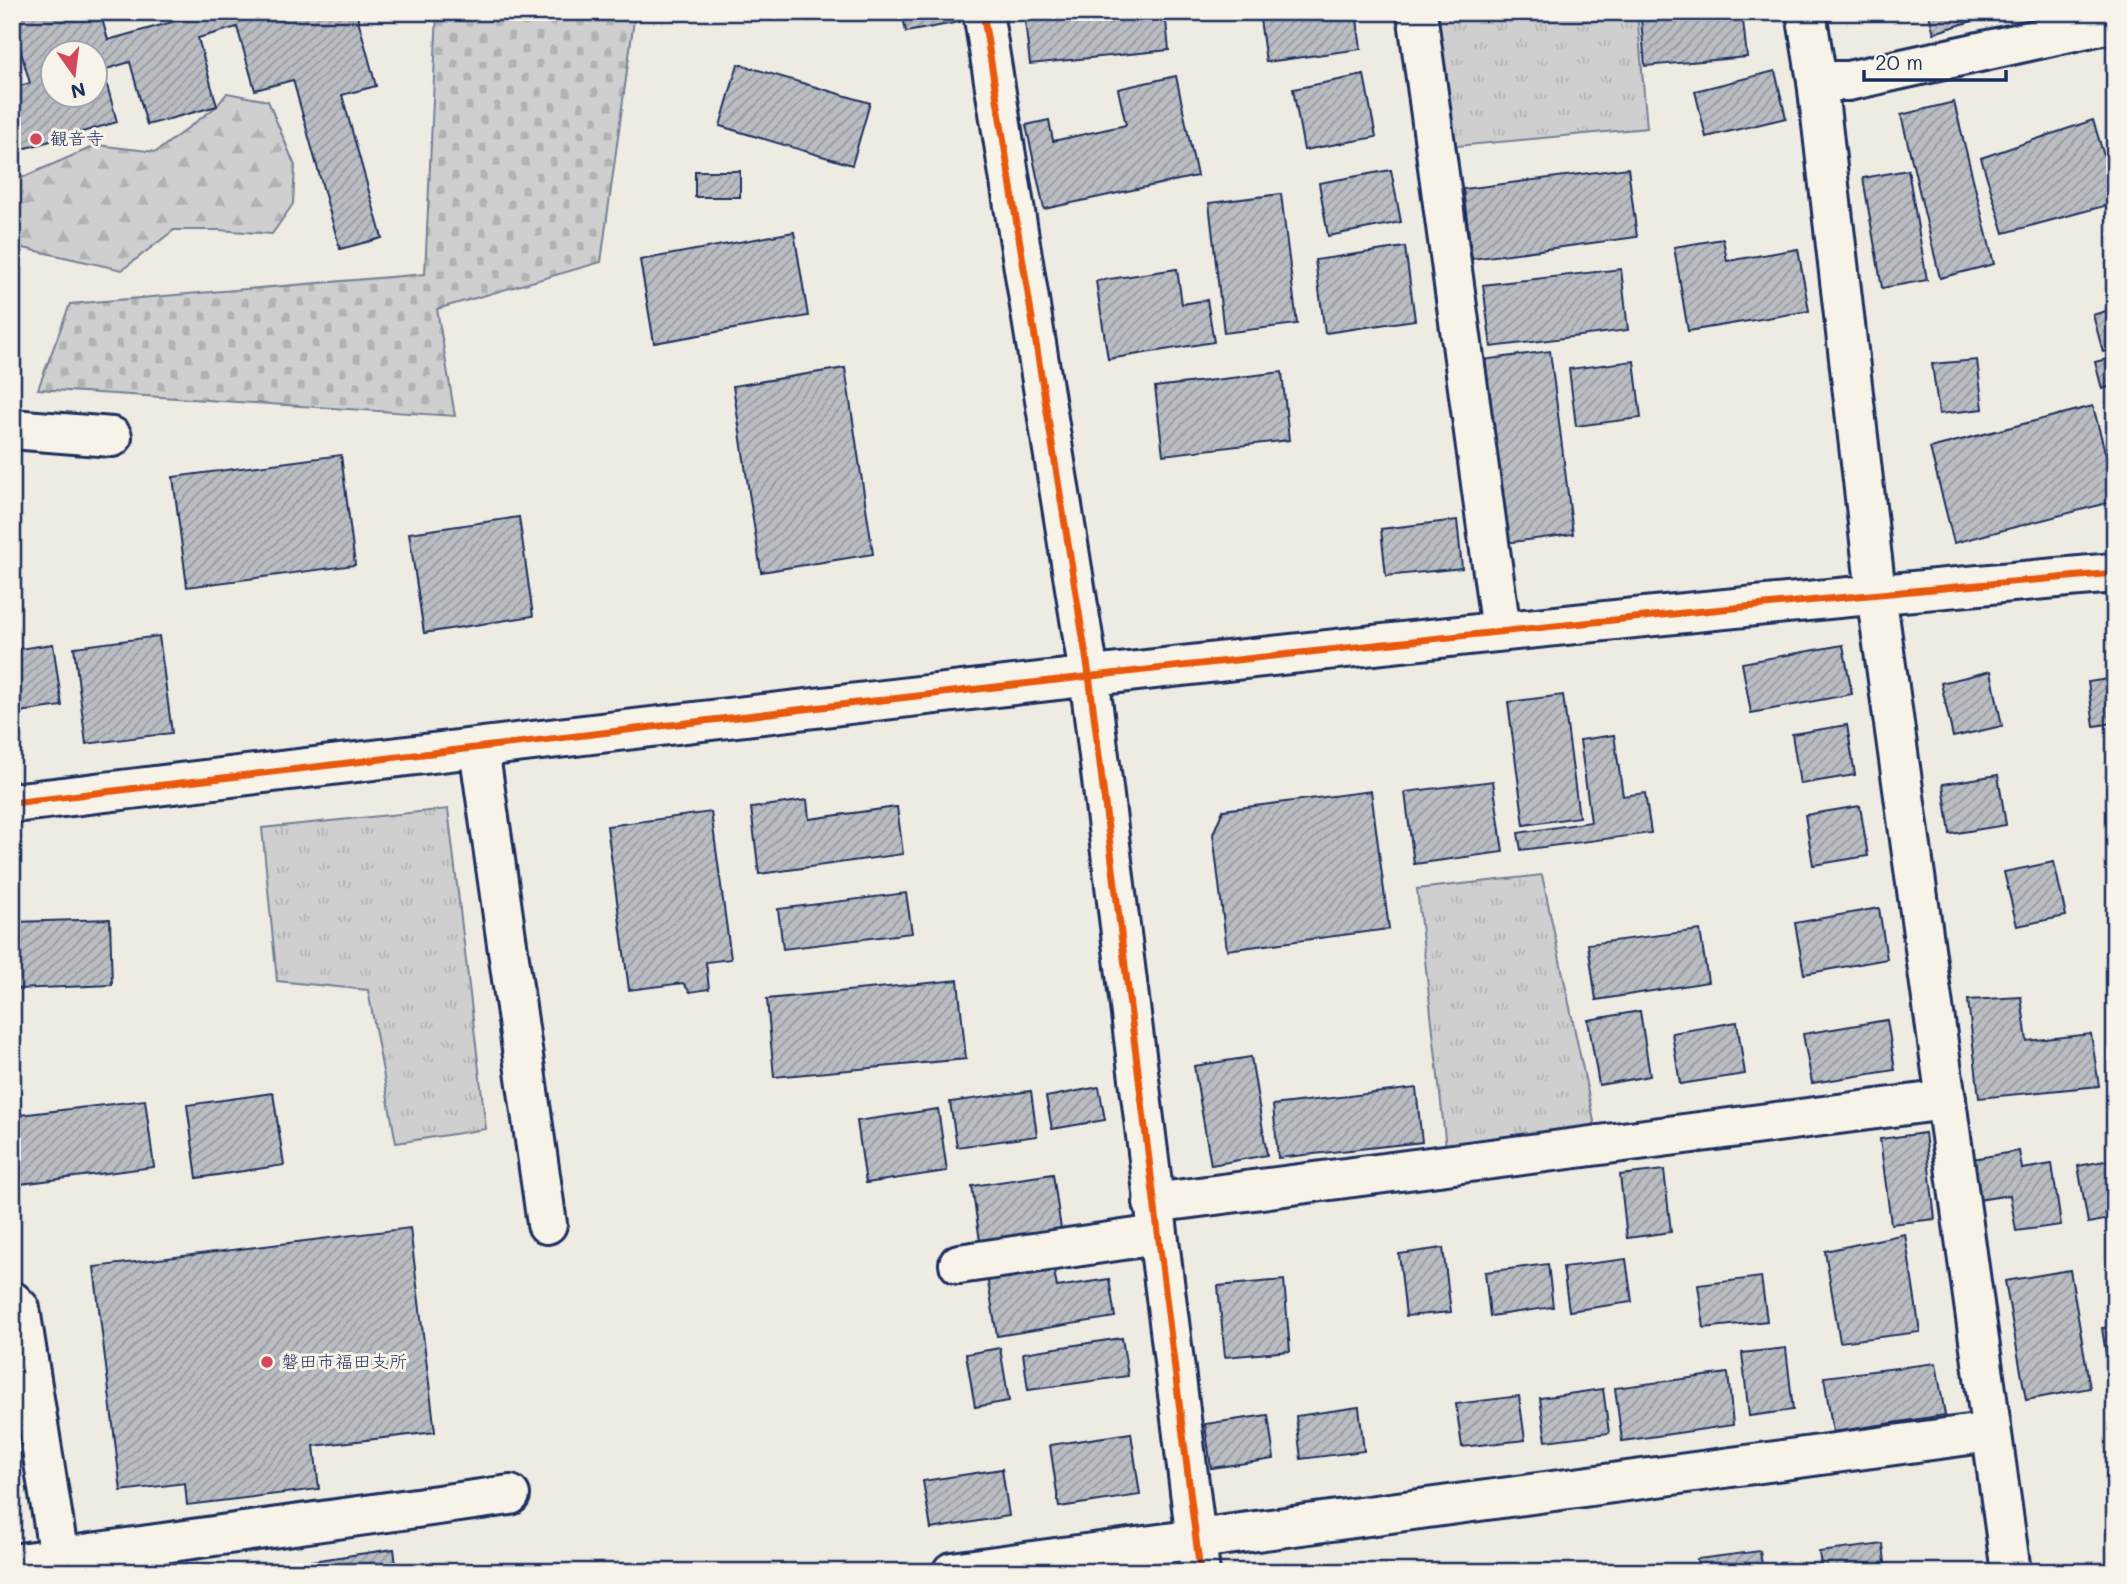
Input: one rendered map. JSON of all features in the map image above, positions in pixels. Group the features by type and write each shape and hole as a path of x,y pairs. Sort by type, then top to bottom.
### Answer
{"street":[{"path":"984,12 1089,675 1198,1555"},
{"path":"1417,12 1501,632"},
{"path":"1806,12 1817,81 1876,593 2011,1572"},
{"path":"1817,81 1848,81 2099,20"},
{"path":"12,429 112,437"},
{"path":"12,803 1089,675 1876,593 2115,573"},
{"path":"479,748 547,1224"},
{"path":"959,1264 1155,1219 1946,1100"},
{"path":"12,1301 20,1309 59,1558"},
{"path":"951,1572 1198,1555 1991,1432"},
{"path":"12,1564 510,1495"}],"green space":[{"path":"437,12 635,12 601,262 437,309 455,416 38,389 70,304 425,274"},
{"path":"1417,12 1637,12 1647,128 1436,148"},
{"path":"227,93 268,101 295,166 293,204 272,234 174,230 122,270 19,247 12,238 12,182 97,145 156,152 217,106"},
{"path":"448,809 486,1129 396,1143 368,990 277,981 262,828"},
{"path":"1542,875 1599,1145 1448,1165 1417,889"}],"building":[{"name":"観音寺","path":"12,12 100,12 107,38 38,38 38,108 108,108 108,89 117,122 12,152 12,88 30,83 12,21"},
{"name":"観音寺","path":"208,12 356,12 376,86 342,95 382,238 340,249 293,80 255,90 237,27 198,38 217,106 147,125 130,62 108,69 108,40"},
{"path":"902,12 958,12 960,22 906,32"},
{"path":"1024,12 1165,12 1169,50 1030,64"},
{"path":"1259,12 1356,12 1361,49 1266,62"},
{"path":"1742,12 1747,57 1645,66 1641,19"},
{"path":"1928,12 1990,12 1991,15 1934,33"},
{"path":"738,64 870,103 852,165 720,126"},
{"path":"1775,71 1786,118 1706,137 1695,91"},
{"path":"1364,75 1376,137 1304,150 1293,89"},
{"path":"1176,76 1197,176 1044,209 1026,125 1049,120 1053,141 1126,125 1118,89"},
{"path":"1954,102 1994,264 1940,278 1901,115"},
{"path":"2093,120 2115,192 2115,203 2004,233 1981,158"},
{"path":"1628,168 1637,237 1472,259 1463,189"},
{"path":"1391,170 1401,222 1328,236 1319,183"},
{"path":"1908,170 1927,280 1882,288 1863,178"},
{"path":"695,171 740,171 740,197 695,197"},
{"path":"1281,194 1297,324 1224,333 1209,203"},
{"path":"794,232 808,316 654,343 640,260"},
{"path":"1723,239 1727,261 1798,249 1809,311 1688,331 1674,247"},
{"path":"1405,247 1415,320 1325,333 1315,260"},
{"path":"1177,269 1182,304 1207,300 1214,342 1108,359 1096,281"},
{"path":"1621,269 1628,330 1491,347 1483,285"},
{"path":"2115,308 2115,349 2103,352 2093,315"},
{"path":"1550,351 1573,534 1505,543 1482,360"},
{"path":"2115,357 2115,385 2102,389 2095,362"},
{"path":"1977,360 1983,409 1939,414 1932,364"},
{"path":"1634,361 1641,418 1576,426 1569,369"},
{"path":"845,368 873,554 761,572 733,386"},
{"path":"1282,372 1289,440 1163,455 1155,387"},
{"path":"2093,406 2115,490 2115,501 1954,543 1930,448"},
{"path":"341,455 355,565 187,587 173,477"},
{"path":"519,517 533,616 424,633 409,533"},
{"path":"1457,520 1462,568 1386,576 1381,529"},
{"path":"159,636 172,733 86,744 74,647"},
{"path":"53,644 62,706 12,713 12,650"},
{"path":"1843,645 1852,694 1751,713 1742,663"},
{"path":"1991,671 2002,726 1953,737 1941,683"},
{"path":"2115,678 2115,723 2094,726 2088,682"},
{"path":"1563,695 1579,817 1524,825 1508,702"},
{"path":"1847,725 1855,775 1800,784 1792,734"},
{"path":"1614,735 1623,796 1645,793 1651,833 1521,850 1518,833 1591,822 1580,740"},
{"path":"1998,775 2006,825 1950,834 1943,784"},
{"path":"1493,781 1503,852 1414,864 1405,792"},
{"path":"1371,791 1389,929 1227,950 1213,834 1223,810"},
{"path":"807,800 809,819 897,807 903,854 759,874 751,808"},
{"path":"1860,806 1868,856 1813,865 1805,815"},
{"path":"711,812 731,959 706,962 709,989 690,992 683,983 629,990 607,826"},
{"path":"2054,862 2066,916 2017,926 2004,872"},
{"path":"906,893 912,933 783,949 778,909"},
{"path":"1879,908 1887,959 1804,974 1795,923"},
{"path":"110,919 112,985 17,989 14,922"},
{"path":"1700,930 1708,982 1596,1000 1588,944"},
{"path":"958,980 966,1059 774,1077 767,999"},
{"path":"2021,997 2027,1041 2091,1034 2099,1086 1979,1098 1968,1000"},
{"path":"1640,1011 1650,1076 1599,1085 1588,1020"},
{"path":"1887,1020 1895,1070 1812,1083 1803,1034"},
{"path":"1737,1022 1745,1074 1680,1084 1672,1033"},
{"path":"1251,1057 1267,1155 1211,1165 1194,1066"},
{"path":"1099,1087 1105,1120 1052,1129 1046,1097"},
{"path":"1416,1088 1422,1142 1278,1158 1273,1105"},
{"path":"1031,1091 1037,1136 957,1147 950,1102"},
{"path":"273,1093 284,1165 197,1178 187,1105"},
{"path":"145,1100 154,1167 12,1185 12,1116"},
{"path":"938,1109 947,1171 866,1183 857,1121"},
{"path":"1925,1133 1935,1219 1891,1224 1880,1139"},
{"path":"2019,1151 2022,1169 2052,1164 2061,1225 2016,1231 2010,1195 1978,1200 1972,1159"},
{"path":"2115,1159 2115,1218 2088,1223 2078,1166"},
{"path":"1664,1170 1671,1232 1627,1238 1620,1175"},
{"path":"1053,1174 1062,1236 981,1248 972,1186"},
{"path":"410,1228 435,1432 314,1446 319,1489 187,1505 185,1483 121,1491 94,1267"},
{"path":"1905,1234 1920,1332 1840,1342 1825,1251"},
{"path":"1443,1248 1451,1312 1406,1316 1399,1254"},
{"path":"1626,1259 1632,1302 1569,1311 1563,1267"},
{"path":"1548,1264 1553,1307 1490,1316 1485,1272"},
{"path":"1053,1266 1057,1287 1109,1279 1115,1317 997,1336 987,1276"},
{"path":"2070,1270 2090,1388 2026,1400 2005,1281"},
{"path":"1761,1277 1767,1321 1704,1328 1698,1285"},
{"path":"1284,1280 1290,1351 1225,1357 1218,1286"},
{"path":"2115,1326 2115,1394 2112,1394 2102,1328"},
{"path":"1122,1338 1128,1376 1028,1390 1023,1353"},
{"path":"1000,1348 1009,1401 975,1407 966,1354"},
{"path":"1786,1348 1793,1410 1749,1416 1742,1353"},
{"path":"1936,1363 1945,1415 1833,1432 1824,1377"},
{"path":"1728,1373 1733,1425 1622,1441 1615,1388"},
{"path":"1603,1389 1609,1433 1546,1441 1540,1398"},
{"path":"1519,1396 1525,1440 1462,1447 1456,1404"},
{"path":"1359,1407 1364,1451 1301,1459 1296,1416"},
{"path":"1268,1415 1274,1459 1211,1468 1205,1424"},
{"path":"1131,1433 1140,1495 1059,1507 1050,1445"},
{"path":"1002,1469 1009,1516 931,1529 923,1481"},
{"path":"1883,1544 1886,1572 1822,1572 1819,1552"},
{"path":"394,1549 397,1572 237,1572"},
{"path":"1760,1551 1763,1572 1699,1572 1697,1559"}],"cycle path":[{"path":"983,12 1089,675 1200,1572"},
{"path":"12,803 1325,650 2115,573"}],"place":[{"name":"観音寺","path":"36,139"},
{"name":"磐田市福田支所","path":"267,1362"}]}
